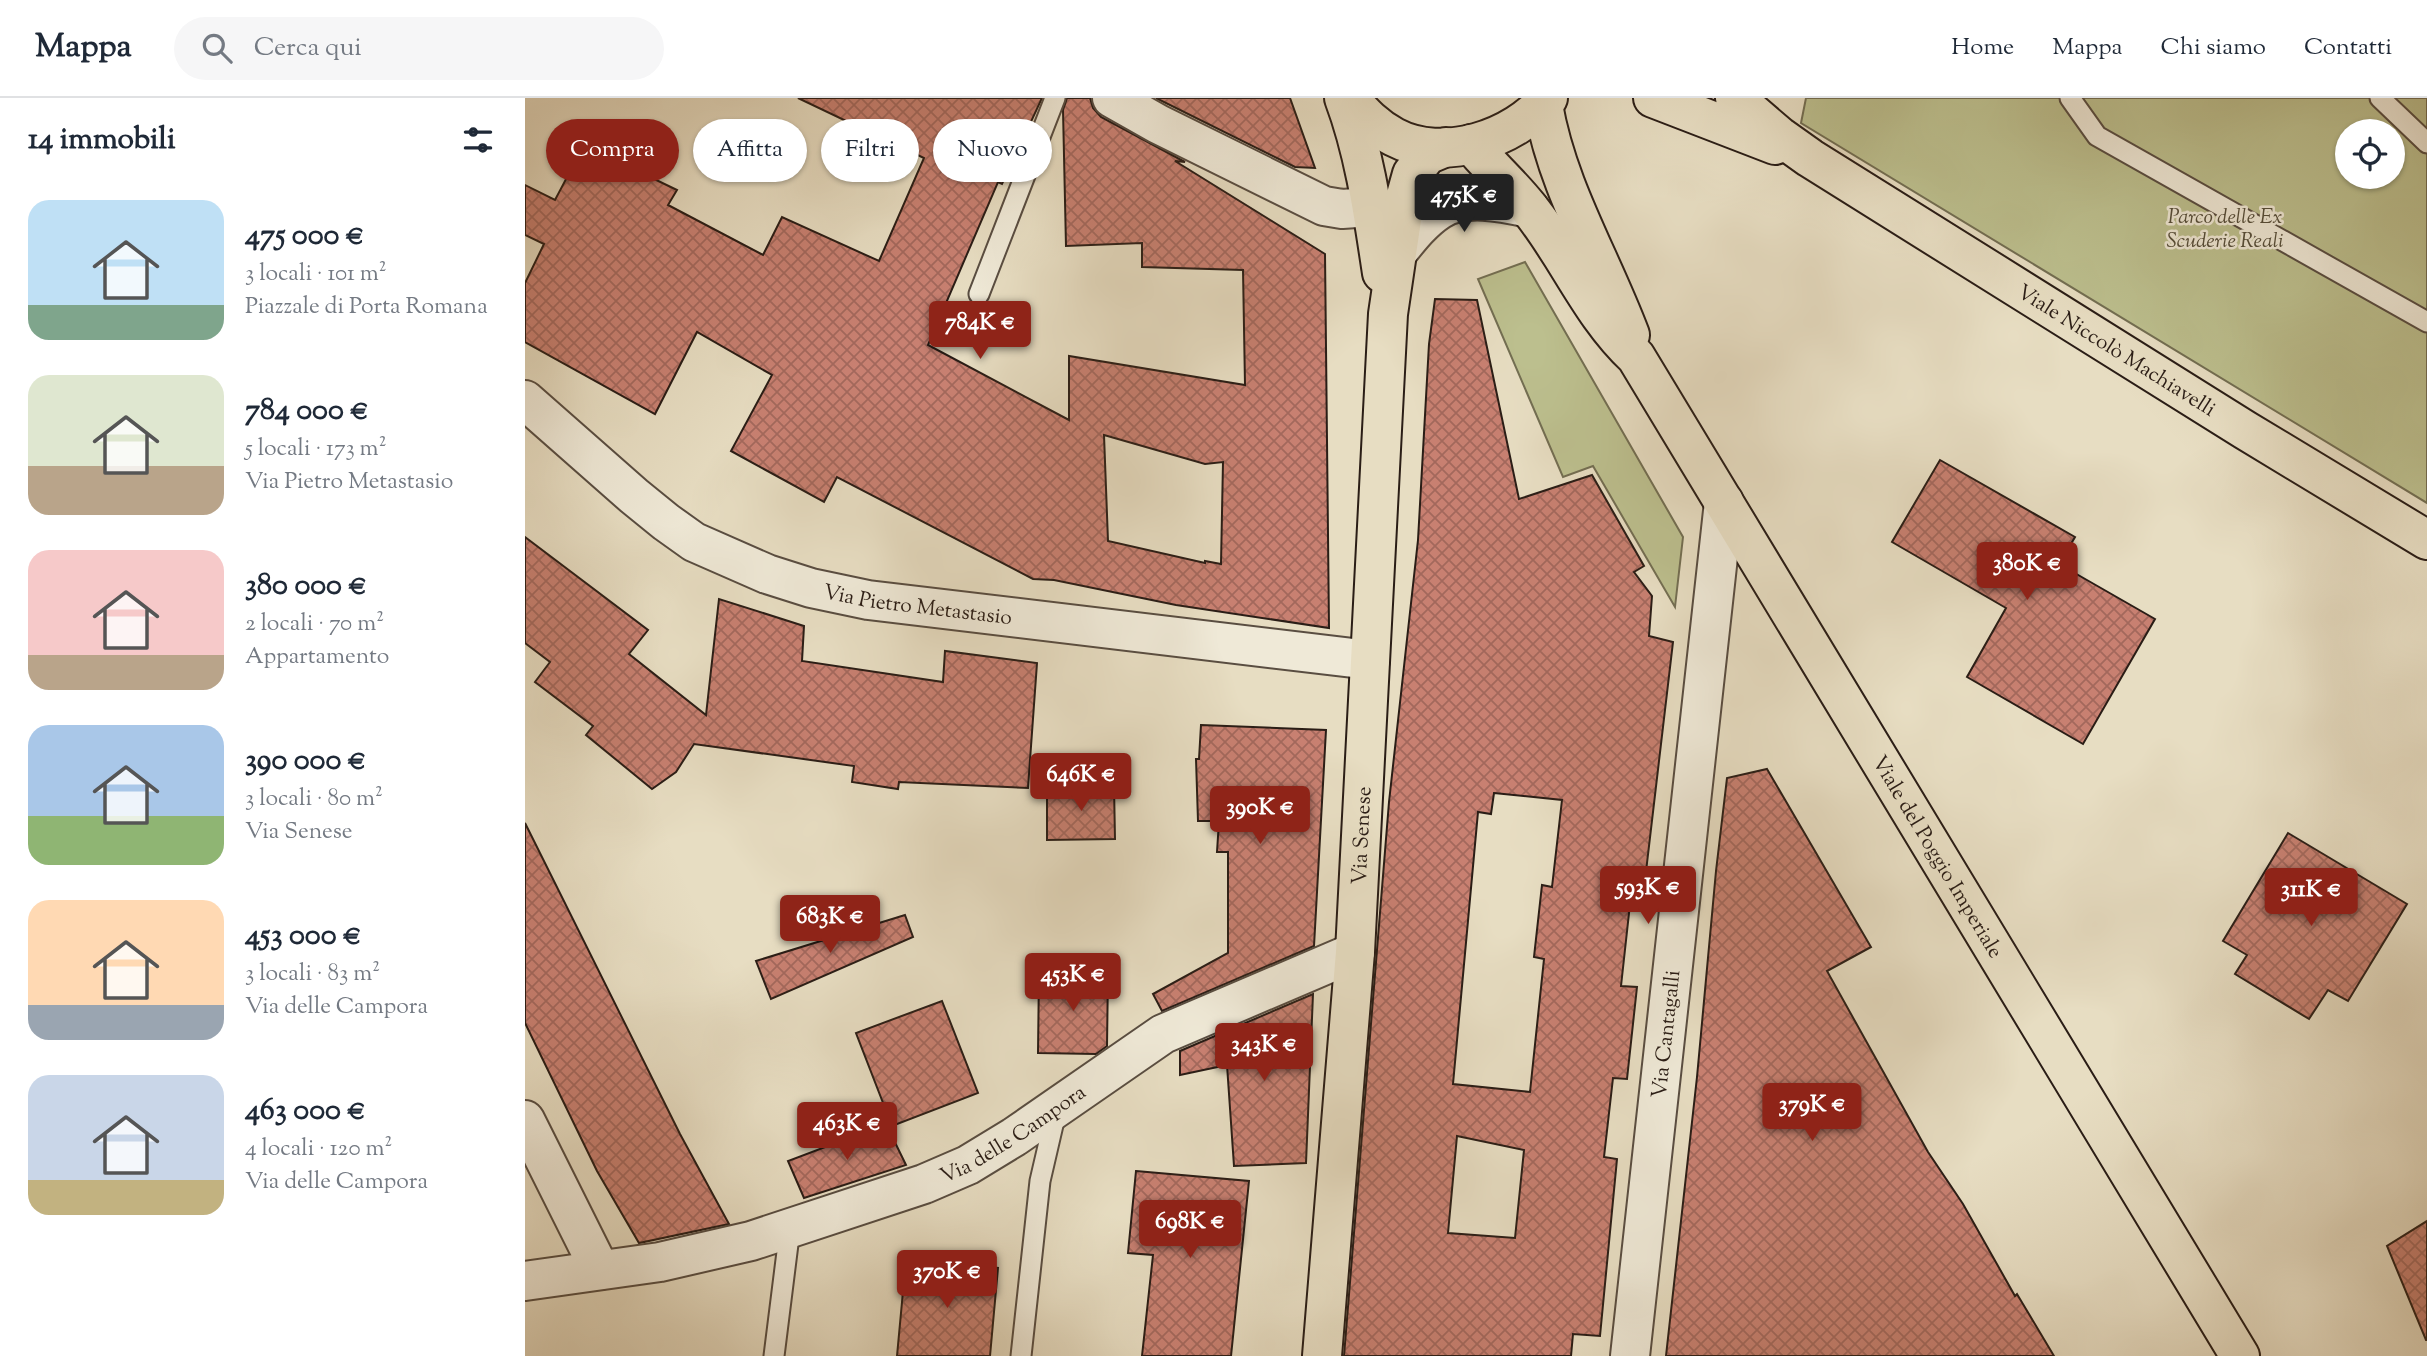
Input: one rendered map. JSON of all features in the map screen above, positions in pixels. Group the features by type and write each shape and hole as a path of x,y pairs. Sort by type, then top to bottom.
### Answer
{"main road":[{"name":"Via Senese","path":"1346,98 1371,207 1388,314"},
{"path":"1346,98 1370,122 1397,138 1422,146 1459,145 1505,132 1526,119 1545,101"},
{"name":"Viale Niccolò Machiavelli","path":"1653,98 1810,158"},
{"name":"Viale Niccolò Machiavelli","path":"1735,98 1779,136 1810,158 2234,423 2427,540"},
{"name":"Viale del Poggio Imperiale","path":"1545,101 1557,166 1615,294 1636,357 2239,1356"},
{"name":"Via Senese","path":"1322,1356 1355,952 1388,314 1405,198 1412,174 1427,155 1459,145"},
{"name":"Viale del Poggio Imperiale","path":"1459,145 1529,208 1593,308 1636,357"}],"street":[{"path":"1112,98 1158,124 1324,205 1342,209 1371,207"},
{"path":"1397,253 1421,225 1440,209 1482,201 1529,208"},
{"name":"Via Pietro Metastasio","path":"525,400 645,505 694,542 767,573 811,588 868,600 1370,660"},
{"name":"Via Cantagalli","path":"1630,1356 1724,502"},
{"name":"Via delle Campora","path":"525,1281 660,1262 751,1241 924,1184 968,1165 1163,1034 1355,952"},
{"path":"525,1120 600,1270"}],"lane":[{"path":"979,294 1055,98"},
{"path":"2070,98 2097,136 2427,322"},
{"path":"2380,98 2427,143"},
{"path":"1021,1356 1040,1181 1057,1107"},
{"path":"774,1356 790,1228"}],"green space":[{"name":"Parco delle Ex Scuderie Reali","path":"1806,98 2427,98 2427,503 1801,123"},
{"path":"1525,262 1683,537 1675,607 1593,466 1563,477 1478,279"}],"building":[{"path":"798,98 1042,98 1032,119 933,119 933,182 998,182 928,345 1069,420 1069,356 1245,385 1243,270 1142,267 1142,243 1066,246 1063,110 1067,98 1090,98 1093,108 1101,117 1185,162 1175,161 1325,254 1329,628 1176,605 1054,580 1033,579 837,477 824,502 731,451 772,375 697,332 655,414 525,342 525,283 544,244 525,235 525,185 555,200 564,182 660,182 677,190 668,205 763,255 782,217 879,261 914,182 919,182 919,169 924,158 919,156 919,119 842,119","holes":["1104,435 1205,464 1223,462 1221,564 1205,563 1108,541"]},
{"path":"1156,98 1290,98 1315,168 1295,167"},
{"path":"1435,299 1477,300 1519,499 1592,475 1644,566 1634,572 1652,596 1649,636 1673,642 1643,897 1631,895 1621,986 1637,987 1627,1079 1613,1078 1604,1157 1617,1159 1600,1336 1573,1334 1571,1356 1344,1356 1389,802 1418,540 1429,344","holes":["1494,793 1562,800 1552,887 1542,885 1534,957 1544,959 1530,1092 1453,1084 1478,812 1491,814","1457,1136 1524,1150 1515,1238 1448,1233"]},
{"path":"1940,460 2075,537 2059,564 2155,619 2083,744 1967,677 2006,608 1892,542"},
{"path":"525,537 648,630 629,654 706,715 719,599 804,626 802,661 943,682 945,651 1037,663 1028,788 899,782 898,789 852,782 854,766 694,744 676,772 652,789 586,735 593,726 535,682 550,662 525,643"},
{"path":"1201,725 1326,730 1314,946 1162,1011 1153,994 1228,953 1228,852 1217,852 1219,821 1198,821 1196,759 1199,759"},
{"path":"1767,769 1871,947 1827,971 1928,1152 1963,1204 2015,1296 2017,1294 2054,1356 1666,1356 1727,778"},
{"path":"1114,786 1115,839 1047,840 1047,787"},
{"path":"525,823 680,1134 729,1224 639,1243 597,1171 525,1023"},
{"path":"2288,833 2407,904 2348,1001 2328,990 2309,1019 2235,974 2247,955 2223,941"},
{"path":"905,915 913,937 771,999 756,961"},
{"path":"1039,972 1108,973 1107,1046 1096,1054 1038,1053"},
{"path":"1313,994 1306,1163 1234,1166 1227,1065 1180,1075 1180,1051"},
{"path":"942,1001 978,1093 892,1126 856,1033"},
{"path":"886,1124 906,1165 804,1198 788,1161"},
{"path":"1136,1171 1249,1181 1231,1356 1142,1356 1153,1255 1128,1253"},
{"path":"2427,1221 2427,1340 2426,1340 2387,1246"},
{"path":"906,1259 998,1268 990,1356 897,1356"}]}
